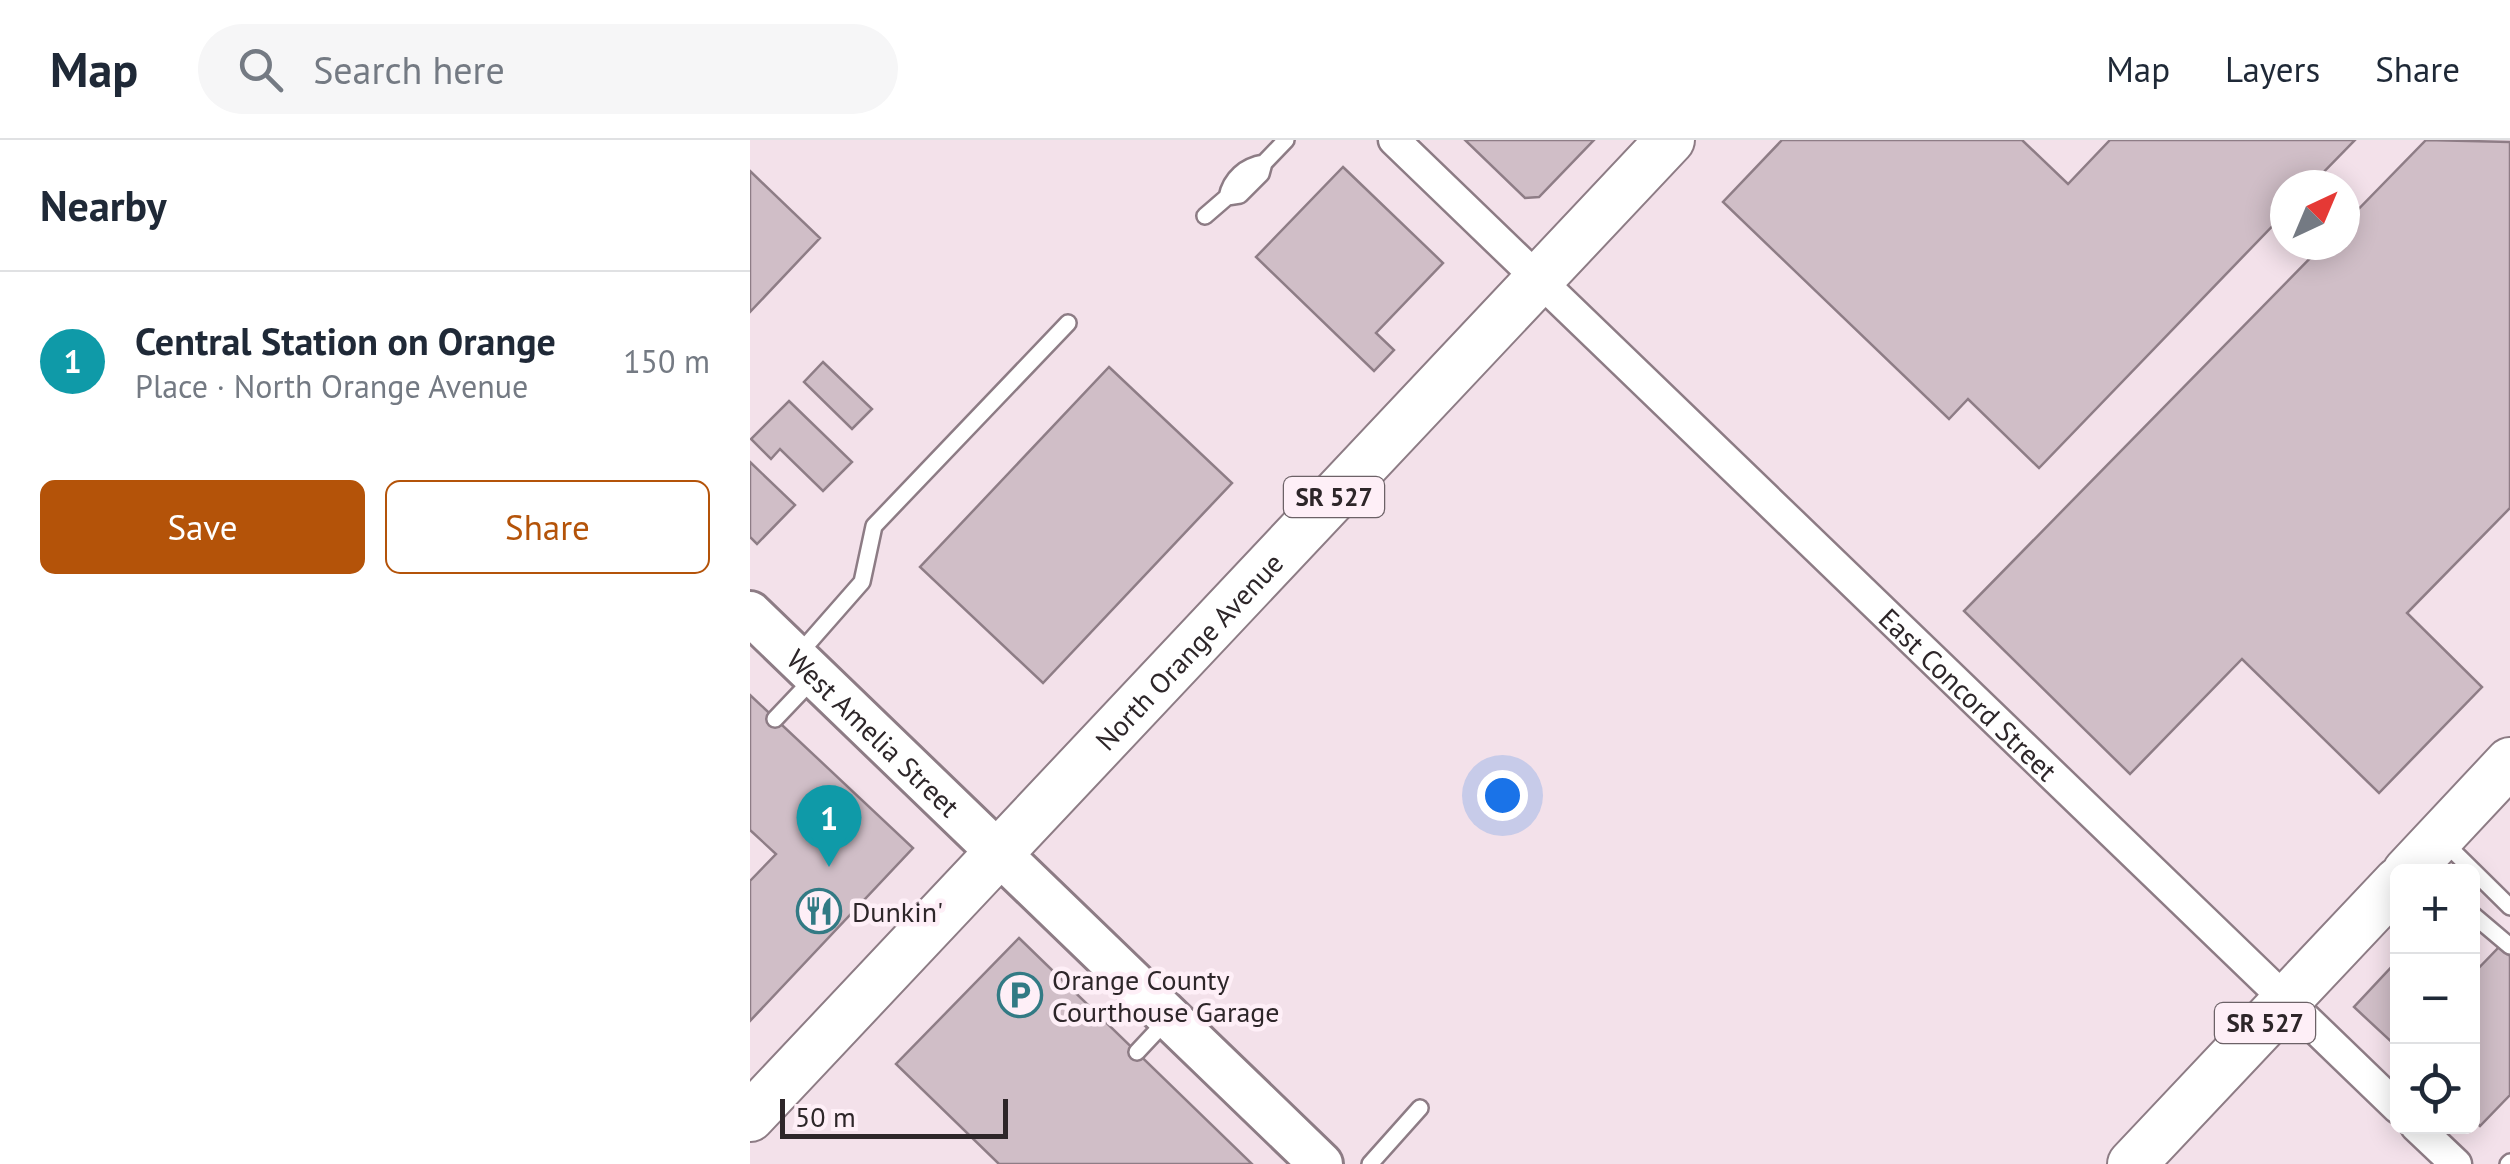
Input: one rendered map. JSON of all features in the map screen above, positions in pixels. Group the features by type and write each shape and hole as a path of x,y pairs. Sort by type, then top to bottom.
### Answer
{"main road":[{"name":"North Orange Avenue","path":"750,1117 1670,140"},
{"name":"SR 527","path":"2417,864 2510,762"},
{"name":"SR 527","path":"2132,1164 2390,892"}],"street":[{"name":"East Concord Street","path":"1394,140 2390,1100"},
{"name":"West Amelia Street","path":"750,614 1320,1164"},
{"path":"2424,1134 2456,1164"}],"lane":[{"path":"1205,216 1227,197 1230,184 1250,166 1264,163 1286,140"},
{"path":"775,719 862,582 874,526 1068,323"},
{"path":"2480,894 2510,907"},
{"path":"2480,921 2510,946"},
{"path":"1137,1052 1169,1018"},
{"path":"1370,1164 1420,1108"}],"building":[{"path":"1465,140 1594,140 1539,197 1525,198"},
{"path":"1782,140 2022,140 2068,184 2110,140 2355,140 2326,170 2270,170 2270,229 2039,468 1968,399 1949,419 1723,202"},
{"path":"2426,140 2510,142 2510,508 2407,613 2482,687 2379,793 2242,659 2130,774 1964,611 2308,260 2360,260 2360,208"},
{"path":"1343,167 1443,263 1376,333 1394,350 1374,371 1256,257"},
{"path":"750,171 820,238 750,312"},
{"path":"823,362 872,409 852,429 804,382"},
{"path":"1109,367 1232,483 1043,683 920,567"},
{"path":"789,401 852,462 823,491 780,449 771,459 751,439"},
{"path":"750,462 795,505 757,544 750,537"},
{"path":"750,695 913,848 750,1021 750,881 776,854 750,830"},
{"name":"Orange County Courthouse Garage","path":"1019,938 1252,1164 999,1164 896,1064"},
{"path":"2500,946 2510,956 2510,1095 2480,1126 2480,1044 2480,967"},
{"path":"2390,969 2390,1041 2354,1007"}],"place":[{"name":"Central Station on Orange","path":"829,867"},
{"name":"Dunkin'","path":"819,911"},
{"name":"Orange County Courthouse Garage","path":"1020,995"}]}
